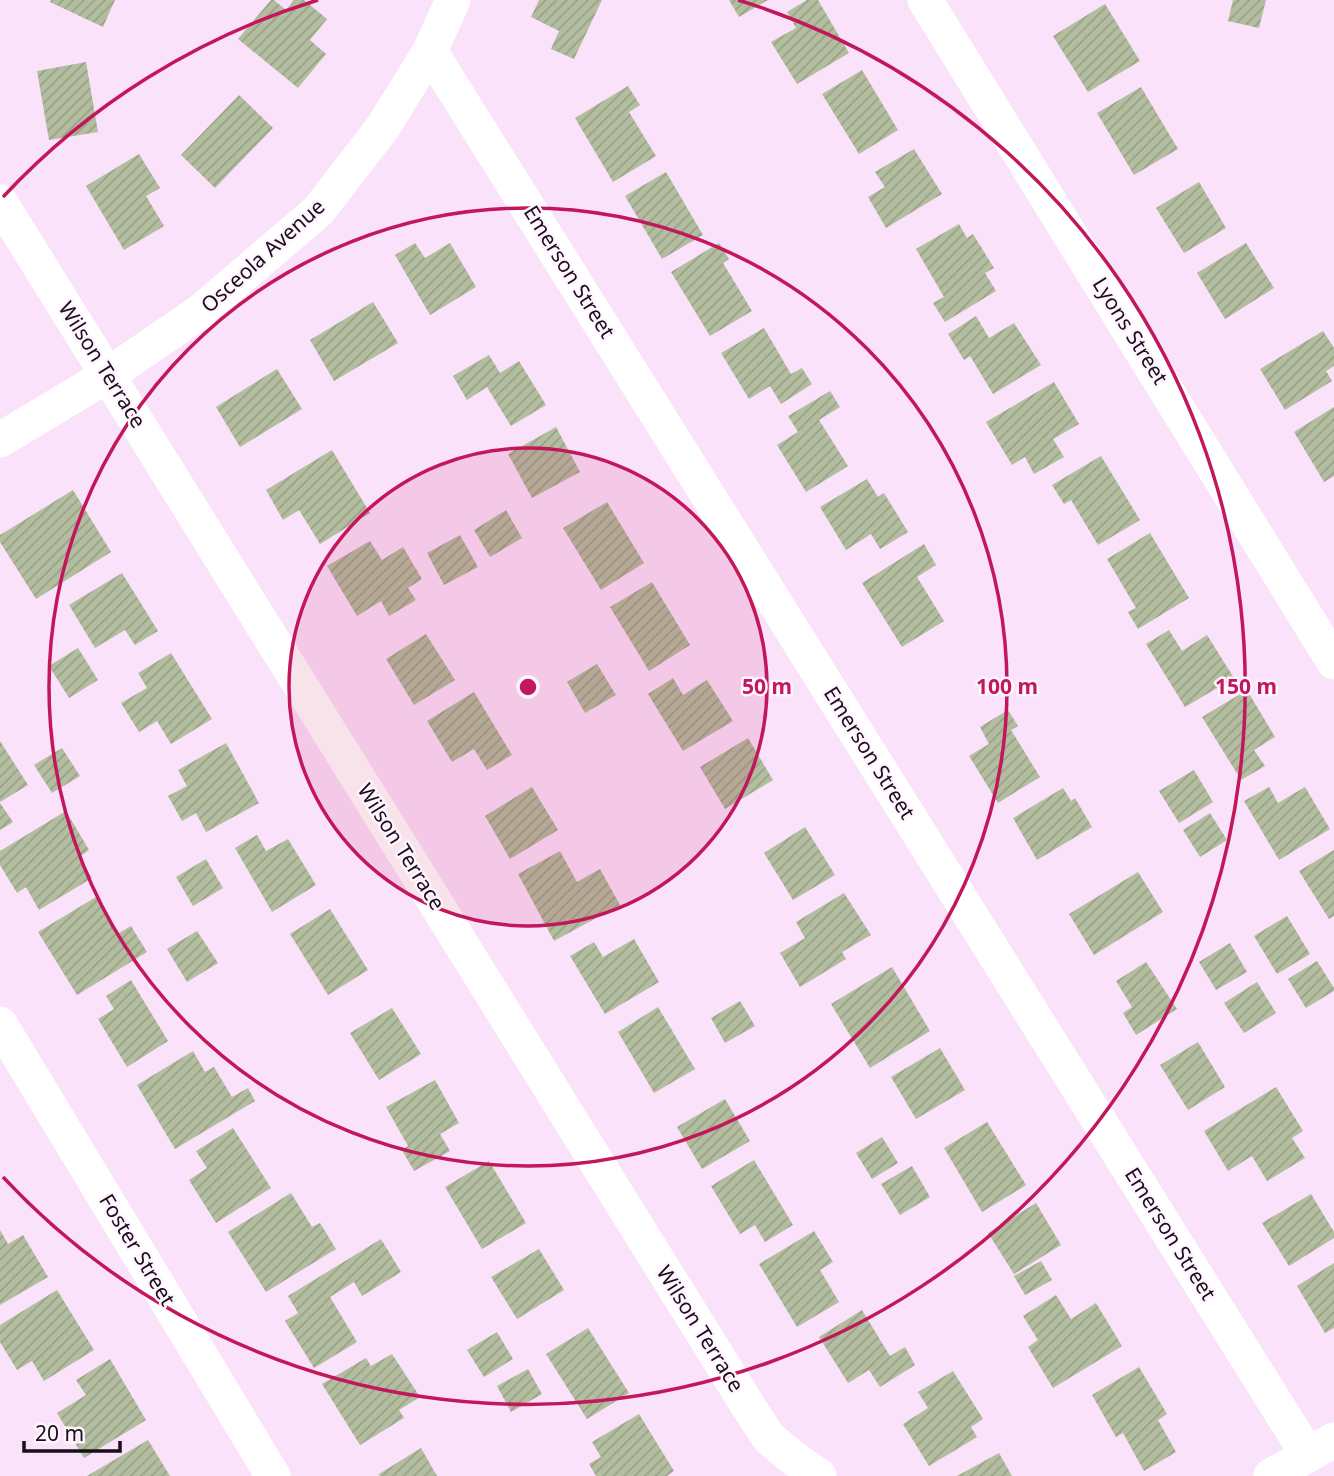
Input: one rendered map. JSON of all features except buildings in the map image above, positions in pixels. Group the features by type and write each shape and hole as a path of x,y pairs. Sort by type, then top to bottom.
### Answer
{"street":[{"name":"Osceola Avenue","path":"0,440 108,375 200,312 318,211 383,127 430,51 453,0"},
{"name":"Lyons Street","path":"925,0 1334,662"},
{"name":"Emerson Street","path":"430,51 1321,1448"},
{"name":"Wilson Terrace","path":"0,202 750,1409 769,1438 819,1476"},
{"name":"Foster Street","path":"0,1024 274,1476"},
{"path":"1271,1476 1321,1448"}]}
